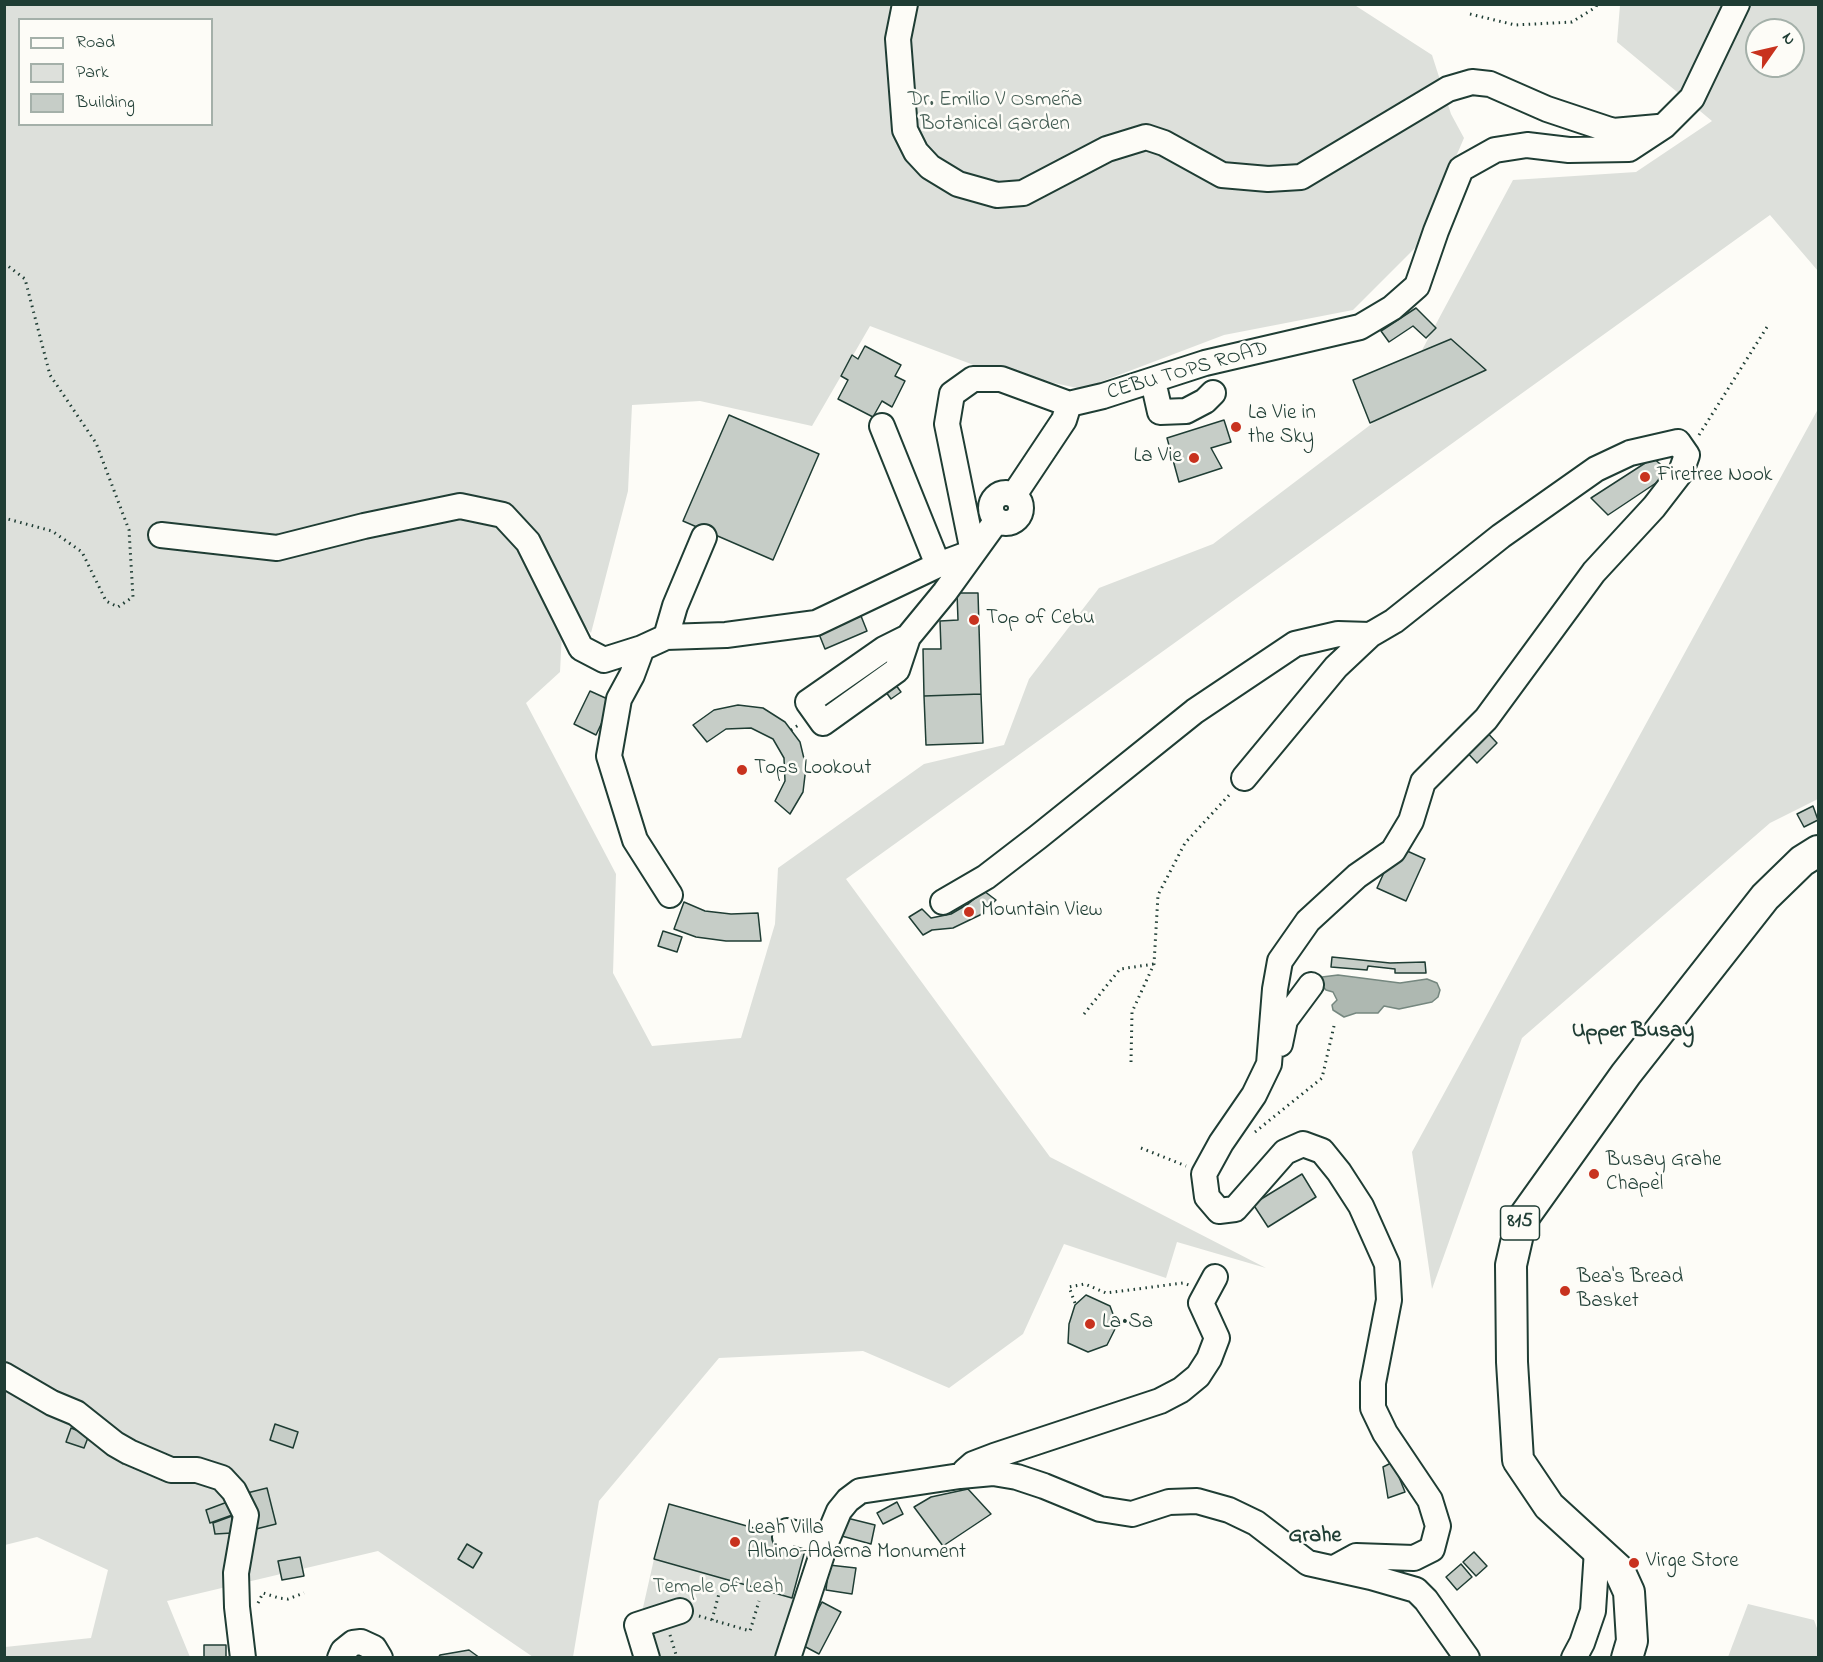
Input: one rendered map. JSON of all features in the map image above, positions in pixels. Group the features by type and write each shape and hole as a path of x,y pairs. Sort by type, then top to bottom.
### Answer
{"main road":[{"name":"815","path":"1628,1658 1632,1641 1629,1592 1619,1570 1550,1506 1518,1460 1512,1362 1512,1265 1521,1221 1626,1074 1765,897 1802,861 1818,851"}],"street":[{"path":"905,4 898,39 905,130 916,152 930,166 957,184 997,195 1023,193 1107,149 1146,137 1164,143 1222,175 1268,179 1301,177 1448,89 1472,82 1490,84 1547,109 1613,131 1664,126"},
{"name":"CEBU TOPS ROAD","path":"1069,404 1153,381 1205,363 1360,327 1392,308 1417,286 1461,169 1495,150 1527,145 1569,150 1629,149 1664,126 1692,98 1737,4"},
{"path":"908,637 945,592 998,520 1010,522 1020,513 1019,500 1014,495 1064,420 1069,404 1001,380 973,379 952,394 947,424 973,552"},
{"path":"1153,381 1160,412 1186,411 1205,401 1213,393"},
{"path":"882,426 938,565"},
{"path":"1244,778 1336,667 1370,634 1394,621 1501,536 1596,469 1630,453 1678,442 1687,455 1681,472 1654,507 1594,572 1486,719 1423,782 1411,821 1393,851 1356,876 1308,921 1280,961 1275,989 1269,1064"},
{"path":"161,535 277,548 364,526 460,507 503,515 528,542 581,648 604,660 642,648 666,637 726,635 816,623 938,565 973,552"},
{"path":"666,637 675,606 704,537"},
{"path":"943,902 986,877 1195,711 1294,644 1338,634 1370,634"},
{"path":"642,648 632,675 619,699 609,756 635,840 670,895"},
{"path":"1311,985 1285,1020 1279,1051 1204,1174 1207,1197 1219,1210 1235,1209 1285,1152 1303,1144 1326,1146 1339,1172 1361,1206 1387,1264 1389,1300 1373,1383 1373,1408 1385,1433 1430,1500 1438,1526 1432,1549 1414,1558 1356,1556 1334,1568"},
{"path":"960,1476 973,1464 1160,1401 1181,1390 1198,1376 1209,1359 1217,1338 1201,1303 1211,1284"},
{"path":"4,1375 52,1403 76,1413 129,1452 171,1470 197,1470 222,1478 234,1491 246,1515 236,1573 243,1658"},
{"path":"788,1658 826,1542 839,1511 848,1500 860,1491 993,1473 1017,1477 1044,1486 1100,1509 1132,1514 1169,1502 1197,1501 1229,1510 1256,1523 1308,1563 1416,1590 1426,1600 1467,1658"},
{"path":"785,1537 787,1531 826,1542"},
{"path":"1574,1658 1593,1611 1597,1550"},
{"path":"647,1658 637,1625 680,1611"},
{"path":"340,1658 353,1643 361,1642 374,1648 380,1658"}],"path":[{"path":"1470,14 1515,25 1572,22 1596,7 1597,4"},
{"path":"4,262 25,279 50,375 96,443 129,530 133,597 118,608 106,601 82,552 52,531 4,518"},
{"path":"1687,455 1767,327"},
{"path":"1131,1062 1132,1012 1154,964 1158,895 1185,843 1244,778"},
{"path":"1084,1014 1120,969 1154,964"},
{"path":"1249,1137 1322,1078 1334,1026"},
{"path":"1141,1148 1204,1174"},
{"path":"1075,1303 1069,1287 1084,1284 1106,1293 1183,1283 1211,1284"},
{"path":"712,1620 722,1582"},
{"path":"257,1606 263,1593 288,1599 304,1593"},
{"path":"680,1611 750,1631 759,1601"}],"green space":[{"name":"Dr. Emilio V Osmeña Botanical Garden","path":"1353,4 1432,55 1451,114 1464,138 1418,245 1353,310 1224,335 1082,389 979,367 870,326 812,426 700,401 632,405 628,491 591,633 525,558 562,632 560,672 526,703 616,874 613,973 652,1046 741,1038 775,924 778,868 924,764 1004,745 1029,679 1099,588 1213,544 1390,410 1513,180 1636,172 1712,121 1617,42 1620,5 1818,5 1818,271 1770,215 846,879 1050,1157 1266,1268 1177,1242 1166,1278 1064,1244 1023,1334 949,1388 863,1351 719,1358 599,1501 573,1657 533,1657 378,1551 167,1601 190,1657 5,1657 5,1647 91,1638 108,1570 37,1537 5,1545 4,5"},
{"path":"1818,409 1818,799 1770,823 1522,1038 1432,1289 1412,1152"},
{"name":"Temple of Leah","path":"669,1504 807,1543 778,1657 637,1657 624,1618 642,1612"},
{"path":"1748,1604 1814,1620 1818,1631 1818,1657 1728,1657"}],"shaded area":[{"path":"1338,975 1400,983 1427,979 1437,983 1440,990 1438,997 1432,1002 1399,1009 1384,1006 1378,1013 1356,1013 1344,1017 1333,1010 1332,1005 1337,1000 1333,992 1326,990 1319,982 1322,977"}],"building":[{"path":"1416,308 1436,328 1426,338 1413,326 1389,342 1381,331"},
{"path":"1451,339 1486,370 1370,423 1353,380"},
{"path":"865,346 901,365 895,376 905,381 892,407 882,401 873,417 838,399 848,380 841,376 852,355 858,359"},
{"path":"729,415 819,454 773,560 683,521"},
{"name":"La Vie","path":"1224,420 1231,442 1211,448 1222,468 1179,482 1167,438"},
{"path":"1653,458 1671,473 1608,515 1591,498"},
{"path":"957,593 978,593 981,694 924,696 923,649 941,649 940,621 958,620"},
{"path":"861,616 867,631 825,649 819,634"},
{"path":"890,677 901,692 891,699 880,684"},
{"path":"590,691 612,701 596,735 574,724"},
{"path":"981,694 983,743 926,745 924,696"},
{"path":"738,705 763,708 785,722 800,742 806,767 803,792 790,814 775,801 785,781 784,758 773,739 751,728 726,729 707,742 693,725 714,710"},
{"path":"1482,727 1497,743 1477,763 1462,747"},
{"path":"1813,806 1818,820 1804,827 1797,814"},
{"path":"1396,846 1425,859 1406,901 1377,888"},
{"name":"Mountain View","path":"984,891 996,900 980,915 953,928 932,930 923,935 909,917 922,909 931,918 951,914"},
{"path":"684,902 705,911 731,914 758,913 761,941 726,941 696,937 674,929"},
{"path":"663,931 682,937 677,952 658,946"},
{"path":"1332,957 1390,963 1425,962 1426,973 1395,973 1395,969 1368,966 1367,970 1331,967"},
{"path":"1302,1174 1316,1197 1268,1227 1253,1204"},
{"path":"1086,1295 1110,1306 1117,1325 1107,1345 1088,1352 1068,1343 1069,1324 1075,1305"},
{"path":"275,1424 298,1432 293,1448 270,1440"},
{"path":"71,1428 89,1435 84,1448 66,1442"},
{"path":"1393,1462 1405,1492 1388,1498 1383,1467"},
{"path":"267,1488 276,1524 256,1529 247,1493"},
{"path":"968,1489 991,1514 943,1546 914,1507 931,1497"},
{"path":"230,1501 235,1514 210,1523 206,1510"},
{"path":"897,1502 903,1514 883,1524 877,1513"},
{"path":"669,1504 807,1543 792,1598 654,1559"},
{"path":"232,1516 232,1533 215,1534 213,1523"},
{"path":"843,1517 875,1525 871,1544 838,1535"},
{"path":"467,1544 482,1553 473,1568 458,1559"},
{"path":"1474,1552 1487,1566 1476,1576 1463,1562"},
{"path":"300,1557 304,1576 282,1580 278,1561"},
{"path":"1461,1564 1472,1577 1457,1590 1446,1577"},
{"path":"829,1565 856,1568 852,1594 826,1590"},
{"path":"822,1602 841,1612 819,1654 800,1644"},
{"path":"204,1645 226,1645 226,1658 204,1658"},
{"path":"469,1650 480,1658 438,1658 440,1655"}],"place":[{"name":"La Vie in the Sky","path":"1236,427"},
{"name":"La Vie","path":"1194,458"},
{"name":"Firetree Nook","path":"1645,477"},
{"name":"Top of Cebu","path":"974,620"},
{"name":"Tops Lookout","path":"742,770"},
{"name":"Mountain View","path":"969,912"},
{"name":"Busay Grahe Chapel","path":"1594,1174"},
{"name":"Bea's Bread Basket","path":"1565,1291"},
{"name":"La•Sa","path":"1090,1324"},
{"name":"Leah Villa Albino-Adarna Monument","path":"735,1542"},
{"name":"Virge Store","path":"1634,1563"}],"district":[{"name":"Upper Busay","path":"1633,1032"},
{"name":"Grahe","path":"1315,1537"}]}
